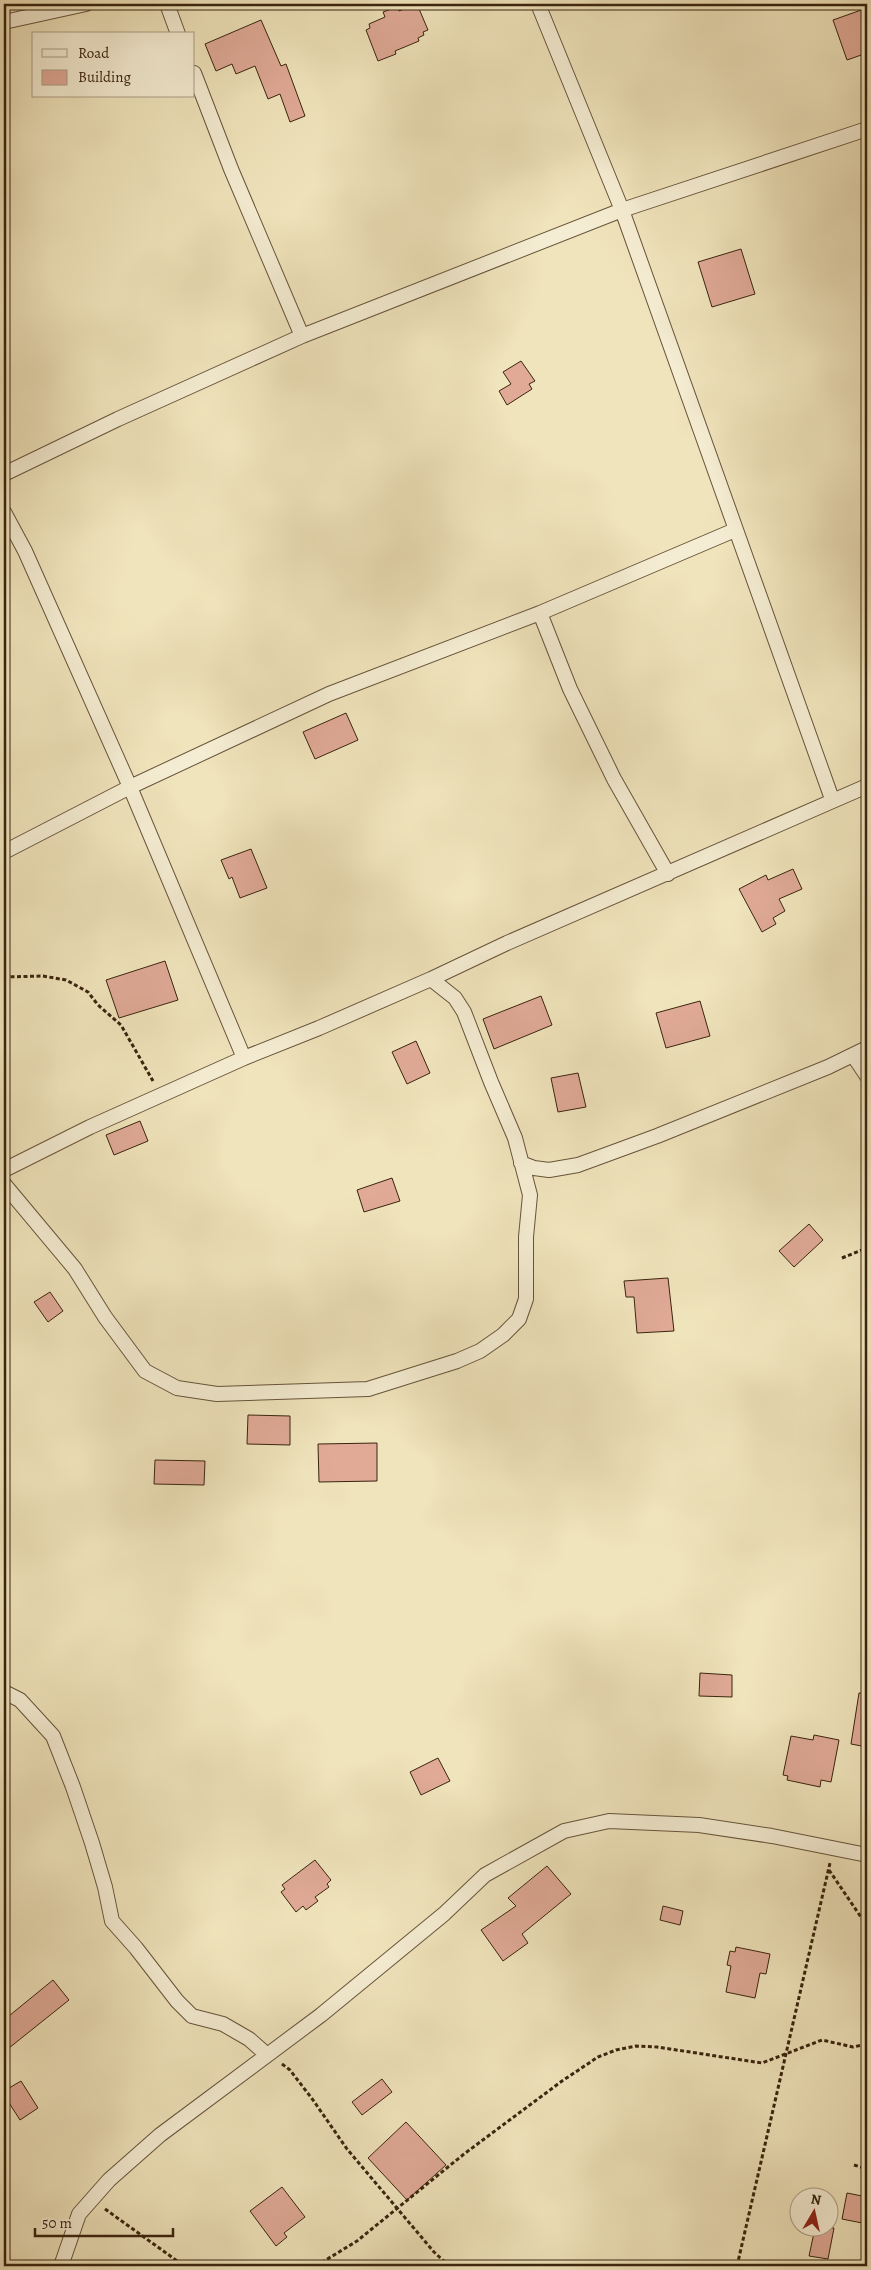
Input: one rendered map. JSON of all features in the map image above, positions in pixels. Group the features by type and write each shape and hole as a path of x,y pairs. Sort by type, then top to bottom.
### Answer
{"street":[{"path":"4,22 86,4"},
{"path":"167,4 177,32"},
{"path":"538,4 622,210 832,799"},
{"path":"195,76 235,178 302,336"},
{"path":"4,474 118,419 302,336 622,210 867,128"},
{"path":"4,512 25,551 130,787 244,1058"},
{"path":"4,852 130,787 329,694 540,613 735,530"},
{"path":"540,613 570,689 605,761 668,874"},
{"path":"4,1170 90,1127 244,1058 432,979 508,943 668,874 832,799 867,786"},
{"path":"4,1184 74,1269 105,1317 145,1371 177,1388 217,1394 368,1389 457,1361 480,1351 503,1335 520,1319 526,1299 526,1238 530,1195 515,1138 464,1012 455,998 432,979"},
{"path":"521,1163 534,1168 549,1170 578,1165 657,1136 867,1048"},
{"path":"853,1055 867,1076"},
{"path":"4,1692 20,1700 53,1736 74,1787 92,1843 106,1887 112,1920 177,2001 192,2016 223,2024 249,2040 266,2054"},
{"path":"62,2266 79,2214 109,2180 160,2135 266,2054 276,2050 321,2015 444,1914 485,1875 564,1831 609,1821 699,1825 867,1855"}],"path":[{"path":"4,977 43,976 66,980 88,992 121,1026 161,1095"},
{"path":"842,1258 867,1248"},
{"path":"737,2266 832,1848"},
{"path":"828,1870 867,1926"},
{"path":"316,2266 357,2241 464,2154 562,2081 598,2057 616,2050 636,2046 657,2047 762,2063 822,2040 853,2047 867,2044"},
{"path":"266,2054 290,2070 347,2149 399,2208 434,2252 450,2266"},
{"path":"854,2165 867,2169"},
{"path":"93,2199 117,2219 180,2263 188,2266"}],"building":[{"path":"417,4 428,30 423,32 424,35 418,38 419,41 395,51 396,54 378,61 366,30 370,28 369,24 385,17 383,12 397,7 399,11"},
{"path":"867,8 867,53 847,60 833,20"},
{"path":"261,20 281,66 286,64 305,116 290,122 280,94 268,99 255,66 236,74 232,64 216,71 205,44"},
{"path":"741,249 755,294 712,307 698,262"},
{"path":"521,361 535,381 529,384 532,389 507,405 499,391 511,384 503,372"},
{"path":"346,713 358,740 315,759 303,732"},
{"path":"251,849 267,888 240,898 232,877 229,879 221,860"},
{"path":"793,869 802,889 779,899 785,911 773,918 776,924 762,932 739,889 766,875 768,880"},
{"path":"165,961 178,1000 119,1018 106,980"},
{"path":"541,996 552,1025 494,1049 483,1019"},
{"path":"700,1001 710,1036 666,1048 656,1013"},
{"path":"416,1041 430,1073 407,1084 392,1052"},
{"path":"578,1073 586,1107 558,1112 551,1078"},
{"path":"140,1121 148,1141 114,1155 106,1135"},
{"path":"392,1178 400,1201 364,1212 357,1190"},
{"path":"809,1224 823,1240 794,1267 779,1251"},
{"path":"668,1278 674,1331 637,1333 634,1297 626,1297 624,1281"},
{"path":"50,1292 63,1311 48,1322 34,1302"},
{"path":"248,1415 290,1416 290,1445 247,1444"},
{"path":"377,1443 377,1481 319,1482 318,1444"},
{"path":"155,1460 205,1461 204,1485 154,1484"},
{"path":"700,1673 732,1675 732,1697 699,1696"},
{"path":"859,1693 867,1693 867,1747 851,1744"},
{"path":"814,1735 839,1740 831,1782 821,1780 820,1787 787,1780 788,1776 783,1775 791,1736 813,1740"},
{"path":"438,1758 450,1781 421,1795 410,1772"},
{"path":"315,1860 331,1880 327,1884 329,1887 315,1897 318,1901 306,1910 303,1906 296,1912 281,1892 285,1889 282,1885"},
{"path":"547,1866 571,1894 522,1934 528,1943 503,1961 481,1930 516,1906 508,1898"},
{"path":"663,1906 683,1911 680,1925 660,1920"},
{"path":"736,1947 770,1954 766,1974 760,1973 755,1998 726,1992 731,1966 727,1965 730,1951 735,1952"},
{"path":"53,1980 69,2000 4,2052 4,2020"},
{"path":"382,2079 392,2092 362,2115 352,2102"},
{"path":"21,2081 38,2108 20,2120 4,2095 4,2091"},
{"path":"406,2122 446,2165 407,2200 368,2158"},
{"path":"282,2187 305,2217 284,2233 287,2237 276,2246 250,2211"},
{"path":"847,2193 867,2197 867,2224 842,2219"},
{"path":"813,2238 832,2238 828,2259 809,2256"}]}
